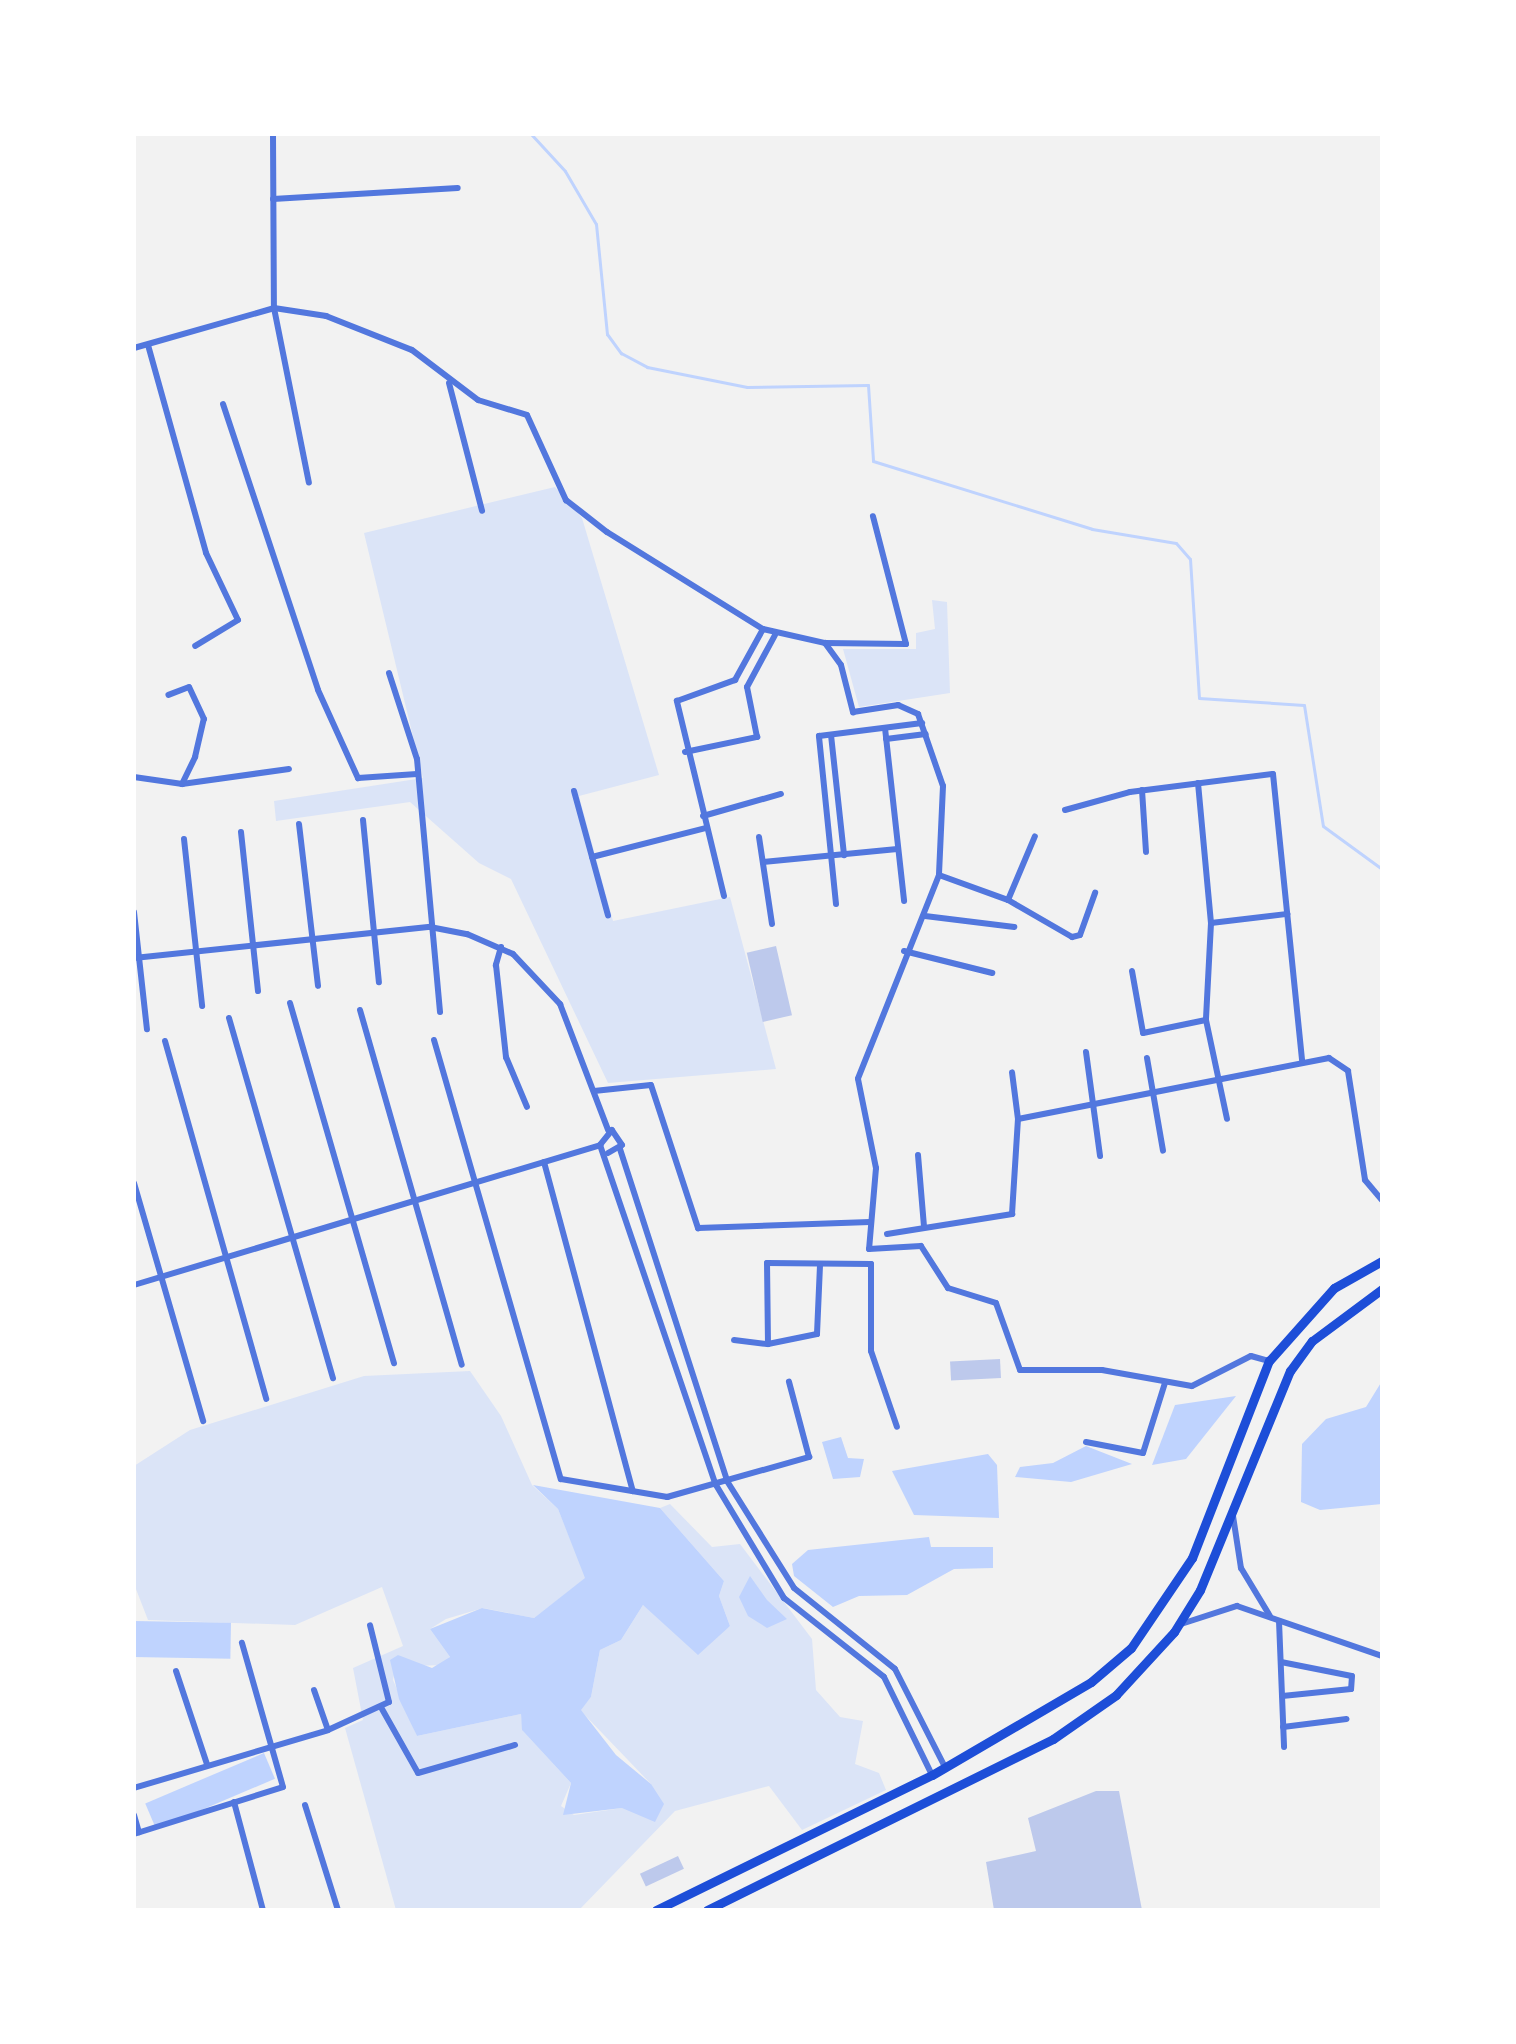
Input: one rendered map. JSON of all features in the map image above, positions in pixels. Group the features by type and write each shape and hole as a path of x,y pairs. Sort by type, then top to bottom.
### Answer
{"main road":[{"path":"656,1910 932,1775 1091,1682 1155,1620 1206,1527 1269,1361 1334,1288 1382,1261"},
{"path":"707,1910 1053,1739 1116,1695 1178,1625 1233,1516 1260,1430 1290,1371 1312,1341 1382,1289"}],"street":[{"path":"273,134 274,308 309,483"},
{"path":"273,199 458,188"},
{"path":"134,348 274,308 326,316 412,350 449,383 527,415 575,508 775,635 825,643 906,644 873,516"},
{"path":"148,345 206,553 238,620 195,646"},
{"path":"449,383 482,511"},
{"path":"223,404 318,690 358,778 417,774"},
{"path":"724,896 685,752 677,701 735,680 763,629"},
{"path":"685,752 757,737 747,687 775,635"},
{"path":"825,643 841,665 853,712 908,706 922,723 943,786 939,875 925,916 904,951 858,1079 876,1168 867,1245 874,1253"},
{"path":"389,673 417,774 440,1012"},
{"path":"168,695 189,687 204,719 182,784"},
{"path":"836,904 819,736 922,723"},
{"path":"885,728 904,901"},
{"path":"886,739 926,734"},
{"path":"831,735 844,855"},
{"path":"134,777 182,784 289,769"},
{"path":"1065,810 1142,790 1273,774 1302,1061"},
{"path":"1198,783 1211,923 1206,1020 1227,1119"},
{"path":"1142,790 1146,852"},
{"path":"574,791 608,915"},
{"path":"703,816 781,794"},
{"path":"363,820 379,982"},
{"path":"299,824 318,986"},
{"path":"592,857 706,828"},
{"path":"241,832 258,991"},
{"path":"1008,900 1035,836"},
{"path":"759,837 772,924"},
{"path":"184,839 202,1006"},
{"path":"763,862 897,849"},
{"path":"939,875 1008,900 1078,937 1095,893"},
{"path":"134,912 136,957 147,1029"},
{"path":"1211,923 1287,914"},
{"path":"925,916 1014,927"},
{"path":"136,957 430,927 501,947 531,968 560,1004 608,1130 621,1136 620,1149 727,1481 777,1569 811,1607 850,1632 895,1669 945,1767"},
{"path":"501,947 496,965 506,1057 527,1107"},
{"path":"904,951 992,973"},
{"path":"1132,971 1143,1033 1206,1020"},
{"path":"290,1003 394,1363"},
{"path":"360,1010 462,1365"},
{"path":"229,1018 333,1378"},
{"path":"434,1040 561,1479 667,1497 809,1457 789,1382"},
{"path":"165,1041 266,1399"},
{"path":"1086,1052 1100,1156"},
{"path":"1147,1058 1163,1151"},
{"path":"1018,1119 1220,1084 1302,1061 1329,1058 1348,1071 1365,1180 1382,1200"},
{"path":"887,1234 1012,1214 1018,1119 1012,1072"},
{"path":"594,1091 651,1085 698,1228 870,1222"},
{"path":"134,1285 293,1240 600,1145 608,1130"},
{"path":"600,1145 608,1153 716,1485 766,1577 802,1617 842,1643 884,1677 932,1775"},
{"path":"608,1153 620,1149"},
{"path":"918,1155 924,1226"},
{"path":"544,1162 633,1491"},
{"path":"134,1183 203,1421"},
{"path":"874,1253 921,1246 933,1254 948,1288 996,1303 1020,1370 1102,1370 1165,1383 1205,1384 1251,1356 1269,1361"},
{"path":"874,1253 871,1264 871,1351 897,1427"},
{"path":"643,1262 656,1257"},
{"path":"768,1344 767,1263 871,1264"},
{"path":"734,1340 768,1344 817,1334 820,1264"},
{"path":"679,1369 692,1365"},
{"path":"1086,1442 1143,1453 1165,1383"},
{"path":"1233,1516 1241,1568 1276,1620 1284,1747"},
{"path":"1178,1625 1237,1606 1382,1656"},
{"path":"134,1788 328,1730 382,1709 390,1696 370,1625"},
{"path":"842,1643 850,1632"},
{"path":"134,1815 136,1833 283,1787 269,1747 242,1643"},
{"path":"1281,1662 1352,1676 1351,1689 1282,1696"},
{"path":"176,1671 207,1764"},
{"path":"314,1690 328,1730"},
{"path":"382,1709 418,1773 515,1745"},
{"path":"1283,1727 1346,1719"},
{"path":"234,1802 263,1910"},
{"path":"305,1805 338,1910"}],"shaded area":[{"path":"555,487 582,518 659,775 579,796 613,921 730,897 776,1069 608,1083 511,879 479,863 410,802 276,821 274,801 423,778 364,533"},
{"path":"932,600 947,602 950,693 859,707 843,649 916,649 916,633 935,629"},
{"path":"470,1371 501,1416 532,1485 558,1509 586,1578 534,1618 483,1608 446,1619 430,1629 450,1657 442,1665 414,1666 398,1655 393,1680 417,1736 521,1714 523,1731 571,1783 561,1806 574,1815 622,1808 651,1784 580,1710 591,1697 600,1650 621,1640 643,1605 710,1640 730,1626 719,1596 724,1581 660,1508 670,1504 712,1547 740,1544 812,1639 816,1690 840,1717 863,1721 855,1764 879,1773 886,1790 802,1830 769,1786 675,1811 579,1910 396,1910 345,1728 363,1720 353,1668 403,1646 382,1587 295,1625 148,1620 134,1584 134,1466 190,1430 364,1376"}],"water":[{"path":"1382,1381 1382,1504 1320,1510 1301,1502 1302,1444 1326,1419 1366,1407"},
{"path":"1236,1396 1186,1459 1152,1465 1175,1405"},
{"path":"841,1437 848,1458 864,1459 860,1477 833,1479 822,1442"},
{"path":"1086,1446 1132,1464 1071,1482 1015,1477 1020,1467 1053,1463"},
{"path":"988,1454 997,1465 999,1518 914,1515 892,1471"},
{"path":"533,1485 660,1508 724,1581 719,1596 730,1626 698,1655 643,1605 621,1640 600,1650 591,1697 581,1710 616,1755 651,1784 664,1804 655,1822 622,1808 563,1815 571,1783 522,1730 521,1714 417,1736 399,1699 390,1660 398,1655 432,1668 450,1657 430,1629 482,1608 534,1618 585,1578 558,1509"},
{"path":"929,1537 931,1547 993,1547 993,1568 954,1569 907,1595 859,1596 833,1607 794,1576 792,1564 808,1550"},
{"path":"750,1576 767,1600 787,1619 767,1628 748,1616 739,1597"},
{"path":"134,1621 231,1623 230,1659 134,1657"},
{"path":"264,1753 275,1779 156,1829 145,1803"}],"building":[{"path":"776,946 792,1015 763,1022 747,953"},
{"path":"1000,1359 1001,1378 951,1381 950,1362"},
{"path":"1096,1791 1119,1791 1142,1910 994,1910 986,1862 1036,1851 1028,1818"},
{"path":"678,1856 684,1869 646,1886 640,1874"}],"waterway":[{"path":"531,134 565,171 596,224 607,334 621,353 647,367 747,387 868,385 873,461 1092,529 1176,543 1190,559 1199,698 1304,705 1323,826 1382,869"}]}
